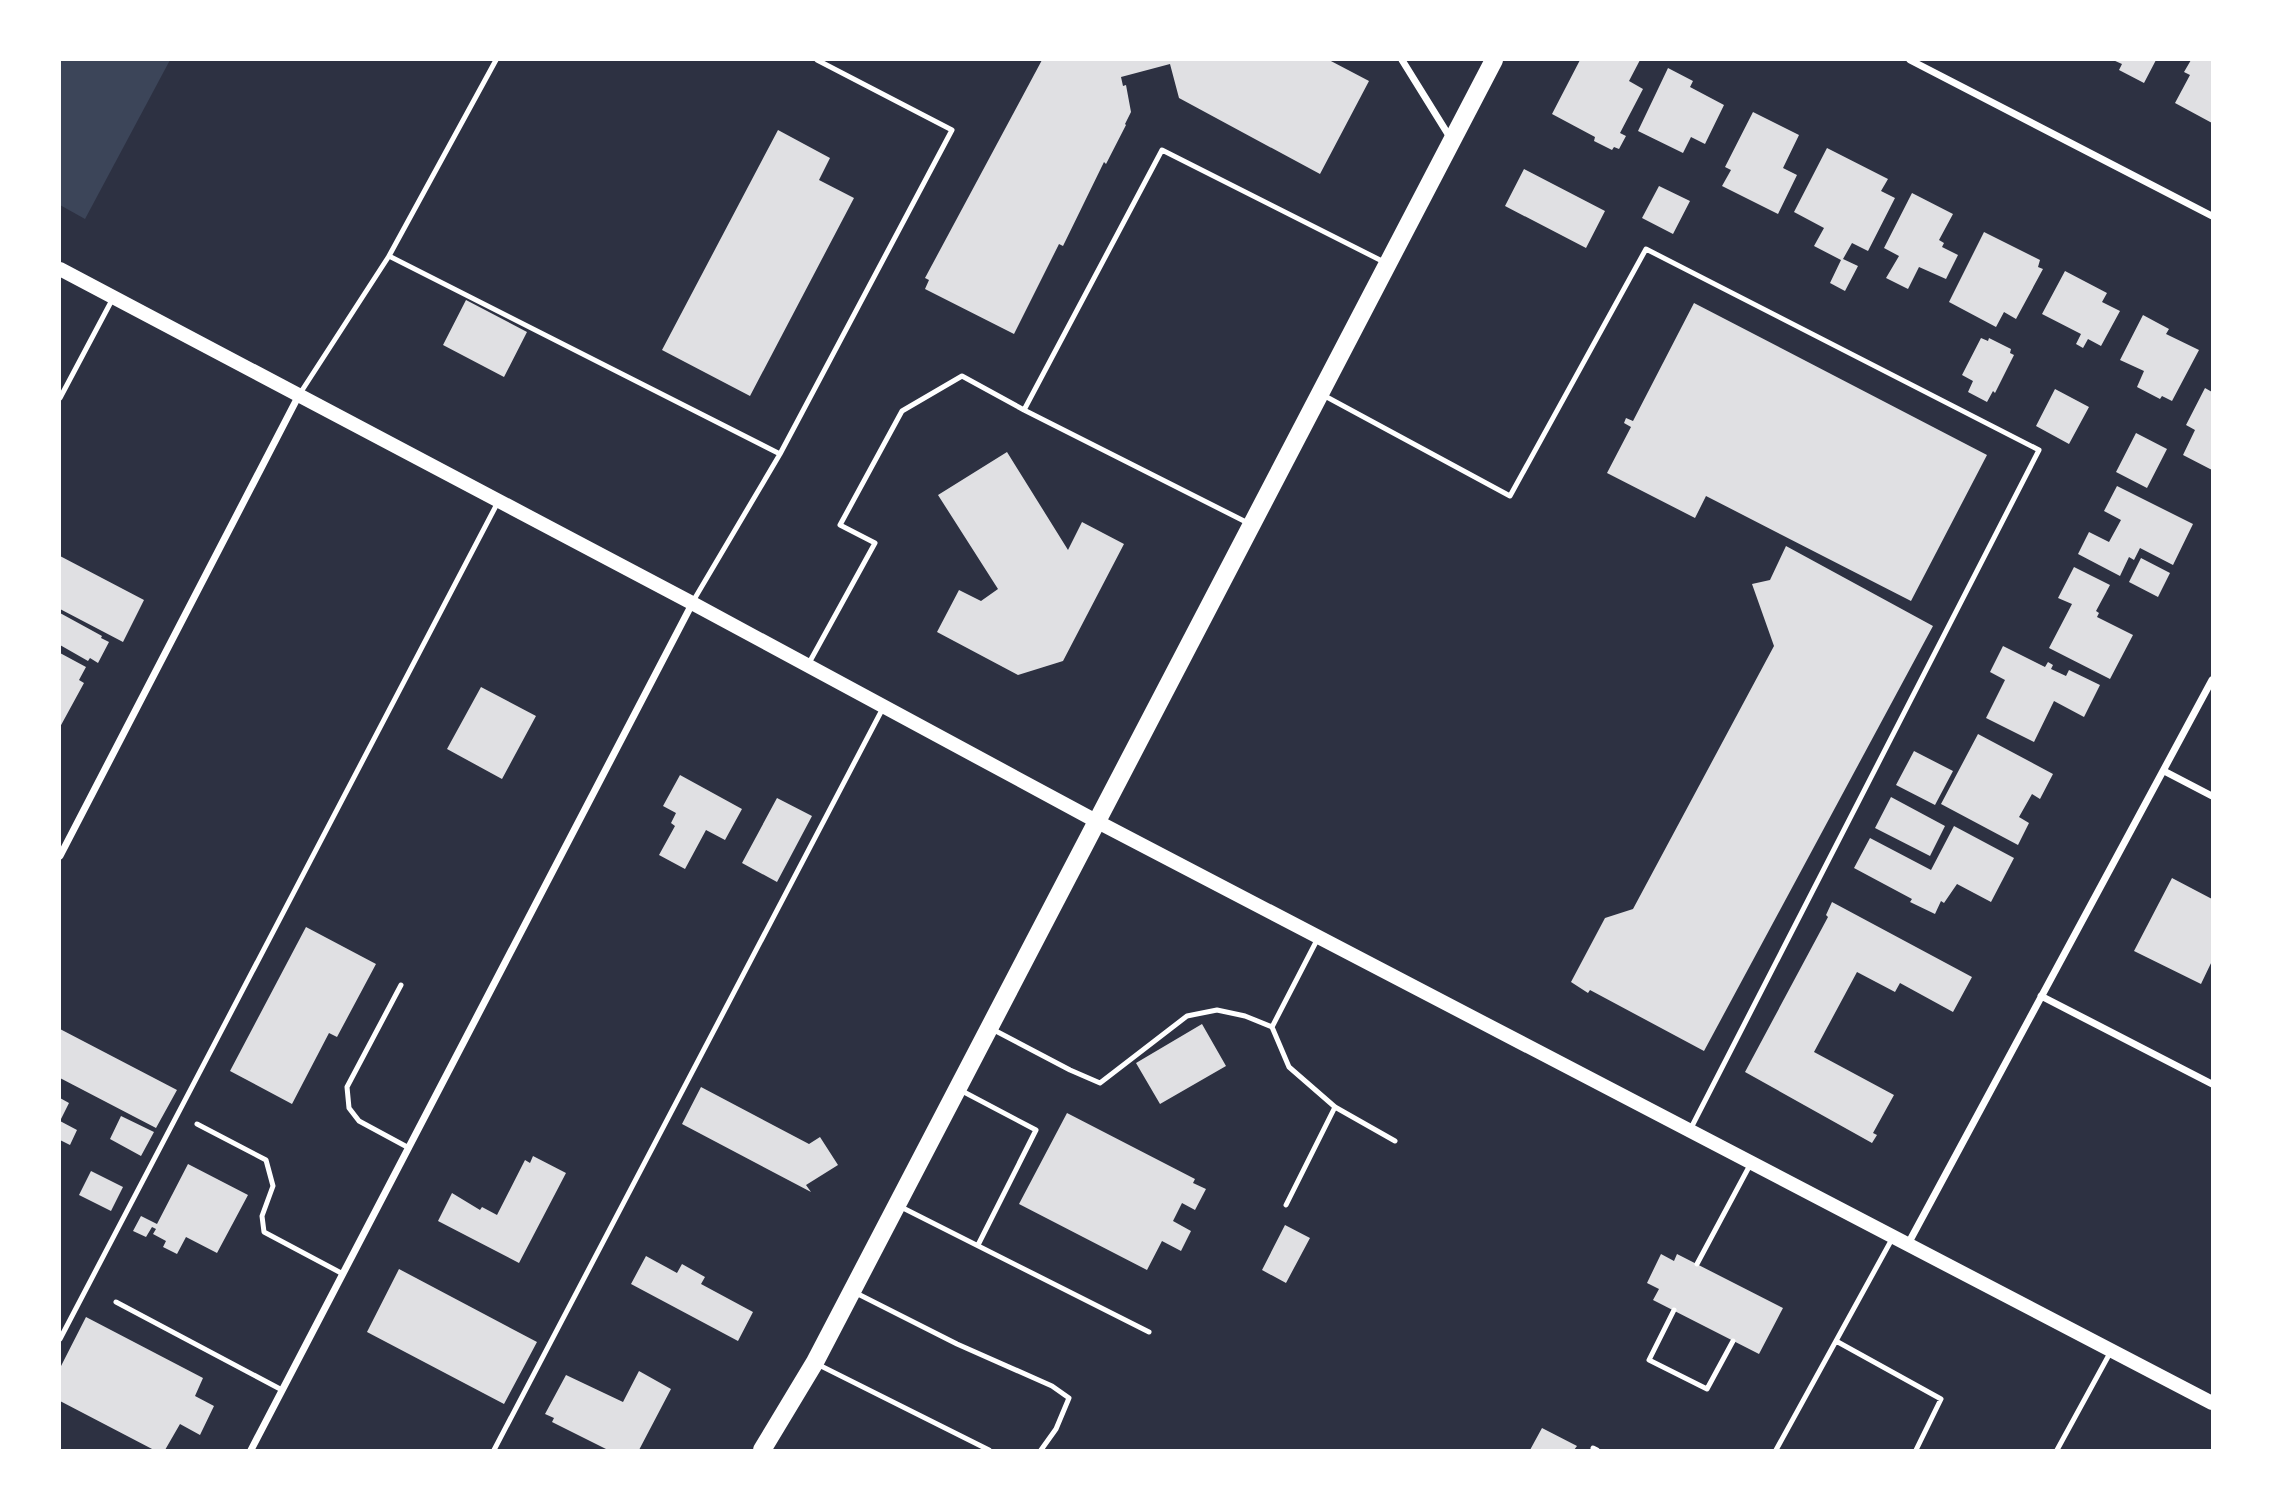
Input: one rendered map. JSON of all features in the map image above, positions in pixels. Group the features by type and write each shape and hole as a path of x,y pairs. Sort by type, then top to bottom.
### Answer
{"main road":[{"path":"762,1451 815,1363 1494,60"},
{"path":"60,268 1096,821 2213,1403"}],"street":[{"path":"1402,60 1452,140"},
{"path":"1910,60 2213,216"},
{"path":"60,856 299,395"},
{"path":"251,1451 692,603"},
{"path":"1907,1244 2213,680"},
{"path":"2164,771 2213,796"},
{"path":"2041,996 2213,1084"}],"lane":[{"path":"299,395 389,257 496,60"},
{"path":"692,603 780,454 952,130 817,60"},
{"path":"1024,410 1162,150 1387,264"},
{"path":"1319,393 1510,496 1646,249 2039,450 1689,1130"},
{"path":"389,257 780,454"},
{"path":"60,398 114,297"},
{"path":"808,666 875,544 839,525 902,411 962,376 1251,524"},
{"path":"60,1339 499,501"},
{"path":"494,1451 883,708"},
{"path":"1272,1027 1319,937"},
{"path":"401,985 347,1087 349,1108 359,1121 408,1148"},
{"path":"989,1027 1100,1083 1187,1016 1217,1010 1245,1016 1272,1027 1289,1067 1335,1107 1395,1141"},
{"path":"957,1088 1036,1130 978,1245"},
{"path":"1286,1205 1335,1107"},
{"path":"197,1124 266,1160 273,1186 262,1216 264,1232 343,1274"},
{"path":"1697,1264 1752,1162"},
{"path":"897,1204 1149,1332"},
{"path":"1776,1451 1894,1236"},
{"path":"852,1290 957,1344 1052,1386 1069,1398 1056,1429 1041,1451"},
{"path":"116,1302 282,1390"},
{"path":"1674,1310 1648,1360 1707,1390 1733,1341"},
{"path":"1836,1341 1941,1399 1916,1451"},
{"path":"2057,1451 2112,1350"},
{"path":"815,1363 989,1451"}],"shaded area":[{"path":"60,60 170,60 85,219 60,205"}],"building":[{"path":"1042,60 1329,60 1369,81 1320,174 1179,98 1170,64 1121,77 1123,86 1126,85 1131,112 1126,125 1106,164 1104,162 1063,246 1059,244 1014,334 925,289 929,280 925,278"},
{"path":"1580,60 1640,60 1629,81 1643,89 1620,133 1626,136 1619,149 1614,147 1612,150 1594,141 1595,137 1552,114"},
{"path":"2113,60 2156,60 2144,83 2119,70 2122,64"},
{"path":"2191,60 2212,60 2212,123 2175,103 2190,75 2184,72"},
{"path":"1668,68 1693,81 1690,87 1724,105 1705,144 1691,137 1683,153 1638,131"},
{"path":"1753,112 1799,135 1783,168 1797,175 1778,214 1722,186 1731,170 1725,167"},
{"path":"778,130 830,158 819,180 854,198 750,396 662,350"},
{"path":"1827,148 1888,179 1881,191 1895,198 1868,251 1852,243 1843,259 1858,266 1845,291 1830,283 1841,260 1814,246 1824,228 1794,212"},
{"path":"1524,169 1605,211 1586,248 1505,206"},
{"path":"1659,186 1690,201 1673,234 1642,218"},
{"path":"1912,193 1953,214 1939,240 1944,243 1942,247 1958,255 1946,279 1919,267 1908,289 1886,278 1899,256 1884,248"},
{"path":"1984,232 2040,260 2038,267 2043,269 2016,319 2004,312 1996,327 1949,302"},
{"path":"2065,271 2107,293 2102,302 2120,311 2101,346 2088,339 2083,348 2076,344 2081,334 2042,314"},
{"path":"466,300 527,332 504,377 443,345"},
{"path":"1694,303 1987,455 1911,601 1706,496 1695,518 1607,473 1631,427 1624,423 1626,418 1633,421"},
{"path":"2143,315 2169,329 2166,334 2199,350 2172,401 2162,396 2160,399 2137,387 2144,371 2120,360"},
{"path":"1981,338 1988,341 1989,338 2011,349 2010,353 2014,355 1995,393 1993,391 1987,402 1968,392 1973,381 1962,375"},
{"path":"2205,388 2212,392 2212,470 2183,455 2195,430 2186,425"},
{"path":"2055,389 2089,407 2069,444 2036,426"},
{"path":"2136,433 2167,449 2147,488 2116,472"},
{"path":"1007,452 1068,550 1082,522 1124,544 1063,661 1018,675 937,632 959,590 981,601 998,589 938,495"},
{"path":"2117,486 2193,524 2173,565 2140,548 2134,560 2129,557 2120,576 2078,554 2089,532 2109,542 2121,520 2104,511"},
{"path":"1786,546 1933,626 1704,1051 1571,982 1605,918 1633,909 1774,646 1752,584 1770,580"},
{"path":"60,556 144,600 123,642 60,609"},
{"path":"2141,558 2170,573 2158,597 2129,582"},
{"path":"2074,567 2110,585 2096,611 2099,613 2097,617 2133,635 2110,679 2049,648 2072,604 2058,598"},
{"path":"60,613 109,642 98,663 90,658 88,661 60,645"},
{"path":"2003,646 2045,667 2048,662 2053,665 2051,669 2066,676 2069,670 2100,685 2084,717 2054,701 2034,742 1986,718 2005,680 1990,672"},
{"path":"60,653 86,667 79,680 84,683 60,727"},
{"path":"481,687 536,716 502,779 447,749"},
{"path":"1978,734 2053,774 2040,799 2032,794 2019,817 2029,823 2018,845 1941,804"},
{"path":"1914,751 1953,771 1935,805 1896,785"},
{"path":"680,775 742,809 725,840 706,830 685,869 659,855 675,826 671,823 676,813 663,806"},
{"path":"1891,797 1945,826 1930,856 1875,828"},
{"path":"777,798 812,816 777,882 742,863"},
{"path":"1954,826 2014,858 1991,902 1957,884 1944,903 1941,901 1935,914 1854,868 1870,838 1931,870"},
{"path":"2172,878 2212,899 2212,961 2201,984 2134,951"},
{"path":"1832,902 1972,977 1953,1012 1900,983 1895,992 1857,972 1814,1052 1894,1095 1873,1133 1877,1135 1872,1143 1745,1072 1828,917 1826,915"},
{"path":"306,927 376,964 337,1037 329,1033 292,1104 230,1071"},
{"path":"1202,1024 1226,1066 1160,1104 1136,1063"},
{"path":"60,1029 177,1090 156,1128 60,1078"},
{"path":"701,1087 809,1144 820,1137 838,1165 806,1185 811,1192 682,1124"},
{"path":"60,1098 69,1103 60,1121"},
{"path":"1067,1113 1195,1179 1193,1183 1206,1189 1195,1210 1182,1203 1173,1221 1191,1231 1181,1251 1162,1241 1147,1270 1019,1204"},
{"path":"121,1116 154,1132 141,1156 110,1139"},
{"path":"60,1121 77,1130 70,1145 60,1140"},
{"path":"533,1156 566,1173 519,1263 438,1221 452,1193 480,1210 482,1207 497,1215 525,1160 530,1163"},
{"path":"188,1164 248,1195 217,1253 186,1237 177,1254 163,1247 166,1241 153,1234 156,1229 152,1227 146,1237 133,1231 141,1216 157,1224"},
{"path":"91,1171 123,1187 111,1211 79,1195"},
{"path":"1285,1225 1310,1238 1286,1283 1262,1270"},
{"path":"1661,1254 1674,1261 1677,1254 1783,1308 1759,1354 1653,1300 1659,1289 1647,1283"},
{"path":"646,1256 677,1273 682,1264 705,1277 701,1284 753,1312 738,1341 631,1284"},
{"path":"399,1269 537,1342 504,1404 367,1332"},
{"path":"86,1317 203,1378 195,1396 214,1406 200,1435 180,1424 165,1450 154,1450 60,1401 60,1368"},
{"path":"639,1371 671,1389 639,1450 608,1450 552,1422 554,1418 545,1414 566,1375 623,1402"},
{"path":"1542,1428 1577,1446 1574,1450 1530,1450"}]}
